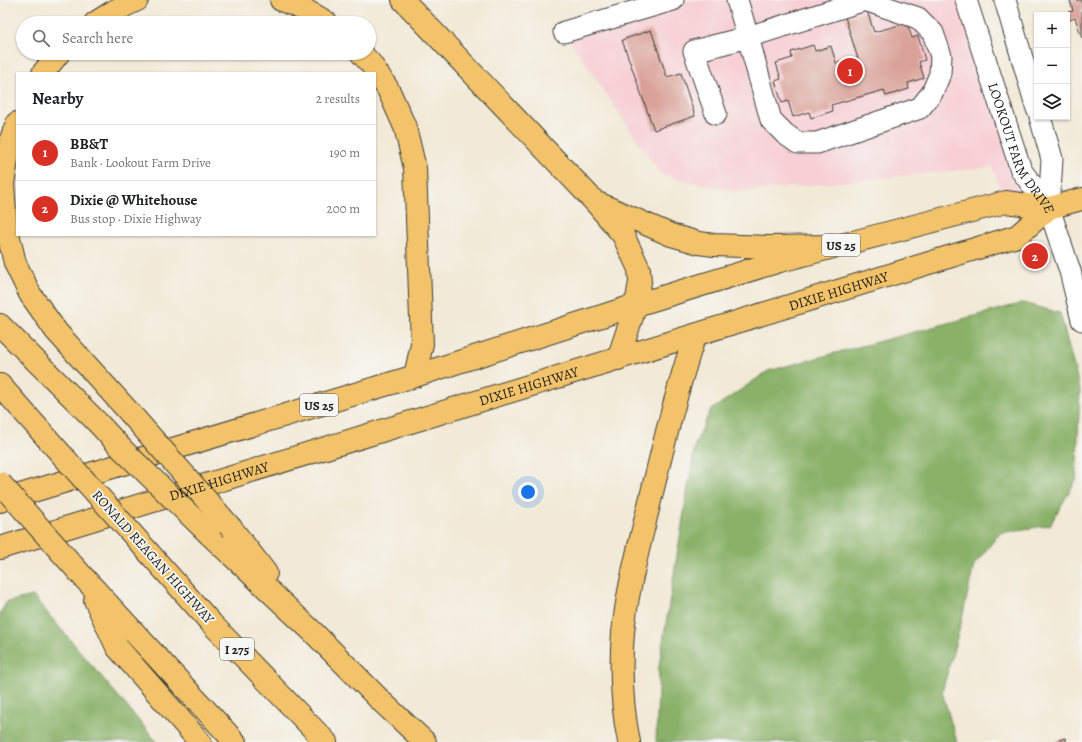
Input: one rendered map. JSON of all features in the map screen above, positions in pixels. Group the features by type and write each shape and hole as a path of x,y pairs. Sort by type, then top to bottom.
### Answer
{"main road":[{"path":"106,16 137,0"},
{"path":"281,0 318,16"},
{"path":"403,0 596,203 623,235 639,269 640,282 636,305 618,359"},
{"path":"44,72 53,60"},
{"path":"367,60 388,89 405,127 415,168 422,344 415,376"},
{"path":"16,126 11,139 3,183 6,224 15,264 30,294 56,331 232,529 313,632"},
{"name":"DIXIE HIGHWAY","path":"0,501 415,376 636,305 780,261 1006,202 1049,208 1082,199"},
{"path":"596,203 671,235 699,243 770,247 835,246"},
{"name":"DIXIE HIGHWAY","path":"0,548 1017,236 1049,208"},
{"path":"0,325 123,450 313,632 424,742"},
{"path":"630,742 627,730 622,671 623,632 630,589 667,428 683,370 695,335"},
{"name":"RONALD REAGAN HIGHWAY","path":"0,385 212,624 326,742"},
{"path":"0,484 85,580 235,742"},
{"path":"85,580 117,647 200,742"}],"street":[{"path":"564,32 673,0"},
{"path":"716,114 694,51 748,37 865,0 918,18 933,33 942,56 940,74 932,93 920,108 817,143 798,143 771,120 748,37 737,0"},
{"name":"LOOKOUT FARM DRIVE","path":"966,0 1021,170 1049,208"},
{"name":"LOOKOUT FARM DRIVE","path":"1005,0 1034,98"},
{"name":"LOOKOUT FARM DRIVE","path":"1041,120 1052,159 1049,208"},
{"path":"1049,208 1070,271 1082,320"}],"shaded area":[{"path":"673,0 966,0 1021,170 1049,208 1006,202 992,167 738,192 661,175 564,32"}],"green space":[{"path":"1023,303 1060,313 1080,390 1076,480 1050,525 1000,533 974,565 961,623 942,692 957,742 656,742 659,666 695,445 710,411 768,371"},
{"path":"33,596 157,742 0,742 0,613 7,602"}],"building":[{"path":"1070,0 1082,0 1082,38 1075,18 1070,20 1070,12 1068,12 1073,11"},
{"path":"867,11 874,32 907,23 912,38 918,36 925,60 919,62 924,78 908,83 909,89 886,96 884,90 831,105 833,111 811,118 809,112 793,117 788,101 782,103 775,81 781,79 776,63 792,58 791,52 813,45 815,51 831,46 836,63 858,59 845,17"},
{"path":"651,30 667,77 681,73 695,116 654,130 622,40"},
{"path":"1065,738 1066,742 1054,742"}],"place":[{"name":"BB&T","path":"850,71"},
{"name":"Dixie @ Whitehouse","path":"1035,256"}]}
